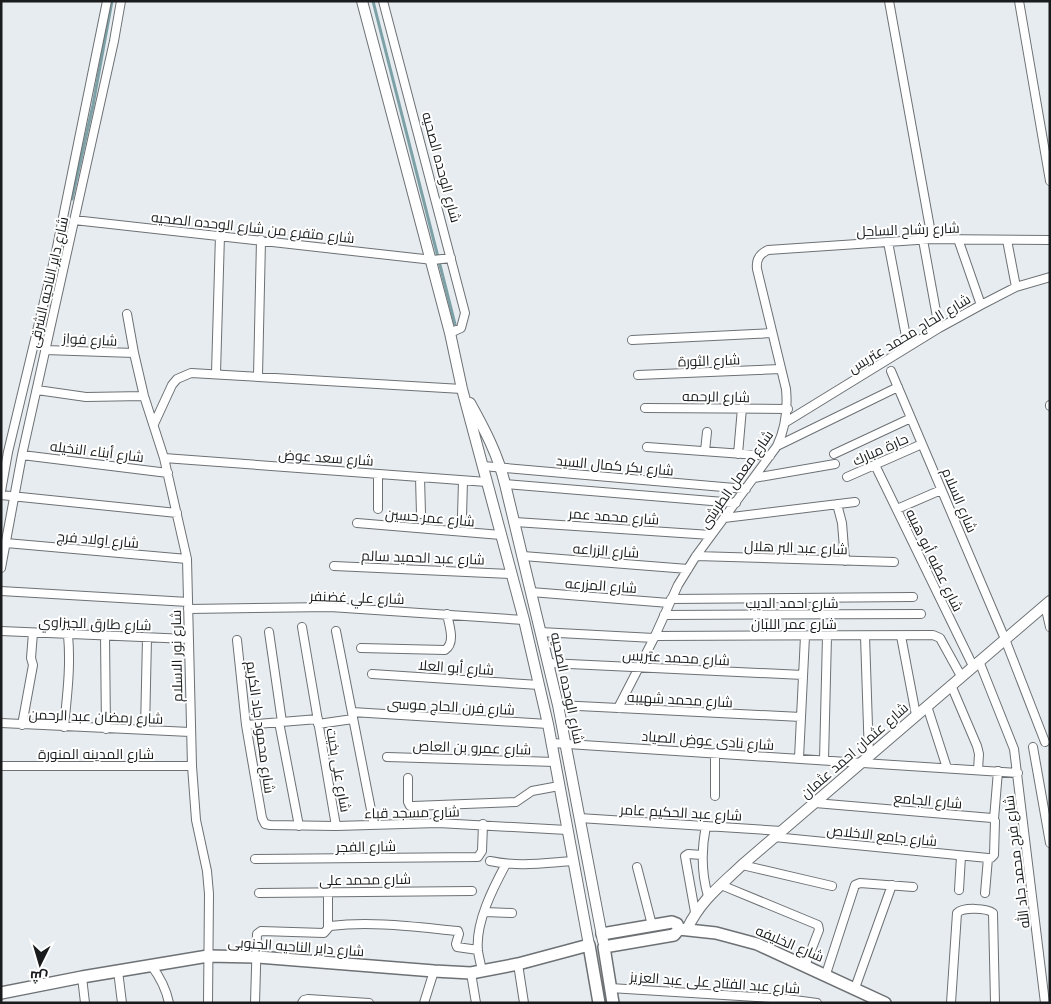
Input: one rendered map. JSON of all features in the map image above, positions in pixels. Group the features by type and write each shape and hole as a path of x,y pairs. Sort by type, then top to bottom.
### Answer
{"main road":[{"name":"شارع الخليفه","path":"602,934 672,922 683,929 716,932 744,940 826,974 855,988 870,999 885,1003"},
{"path":"604,947 671,936 683,929"},
{"name":"شارع داير الناحيه الجنوبى","path":"1,993 208,956 258,957 434,971 477,972 518,964 589,945"},
{"name":"شارع الوحده الصحيه","path":"589,945 607,1002"},
{"name":"شارع الوحده الصحيه","path":"604,947 610,988 607,1002"}],"street":[{"name":"شارع داير الناحيه الشرقى","path":"1,491 5,452 56,252 107,1"},
{"name":"شارع داير الناحيه الشرقى","path":"2,563 22,455 114,41 120,1"},
{"name":"شارع الوحده الصحيه","path":"362,1 435,260 462,389 524,620 552,743 589,945"},
{"name":"شارع الوحده الصحيه","path":"382,1 465,313 465,320 461,328 450,333"},
{"path":"890,1 928,239 939,328"},
{"path":"1018,1 1050,181"},
{"name":"شارع متفرع من شارع الوحده الصحيه","path":"74,220 435,260 451,258"},
{"path":"216,373 220,235"},
{"name":"شارع رشاح الساحل","path":"768,250 928,239 1050,240"},
{"path":"958,239 981,305"},
{"path":"258,376 261,240"},
{"path":"1007,240 1016,288"},
{"path":"888,242 908,347"},
{"name":"شارع معمل الطرشى","path":"618,708 670,601 688,569 777,446 786,422 788,409 786,389 756,264 760,255 768,250"},
{"name":"شارع الحاج محمد عتريس","path":"786,422 939,328 1016,288 1050,277"},
{"name":"شارع نور الاسلام","path":"127,314 144,396 168,473 187,559 192,766 196,820 207,871 209,894 208,1003"},
{"path":"632,340 772,334"},
{"name":"شارع فواز","path":"45,350 134,353"},
{"name":"شارع الثورة","path":"638,375 781,369"},
{"name":"شارع السلام","path":"891,371 1005,639 1045,742"},
{"path":"154,424 172,385 177,379 192,373 462,389"},
{"path":"777,446 898,387"},
{"name":"شارع الوحده الصحيه","path":"462,389 491,440 501,467 558,705 604,947"},
{"path":"37,390 86,397 144,396"},
{"name":"شارع الرحمه","path":"645,408 788,409"},
{"path":"738,454 742,408"},
{"path":"834,454 911,418"},
{"path":"705,451 707,432"},
{"name":"حارة مبارك","path":"847,477 922,444"},
{"path":"648,447 770,456"},
{"name":"شارع أبناء النخيله","path":"22,455 168,473"},
{"name":"شارع سعد عوض","path":"164,458 487,482"},
{"path":"754,478 835,464"},
{"name":"شارع عطيه أبو هيبه","path":"875,464 1003,721"},
{"name":"شارع بكر كمال السيد","path":"483,466 746,489"},
{"path":"378,474 378,509"},
{"path":"420,477 421,514"},
{"path":"462,516 463,481"},
{"path":"505,484 736,503"},
{"path":"897,509 942,490"},
{"path":"1,495 177,513"},
{"path":"724,518 855,502"},
{"path":"837,504 845,542 845,561"},
{"name":"شارع محمد عمر","path":"514,522 711,535"},
{"name":"شارع عمر حسين","path":"357,523 501,535"},
{"name":"شارع اولاد فرج","path":"6,544 187,559"},
{"name":"شارع الزراعه","path":"523,556 688,569"},
{"name":"شارع عبد البر هلال","path":"696,556 894,562"},
{"name":"شارع عبد الحميد سالم","path":"334,566 511,574"},
{"name":"شارع علي غضنفر","path":"1,591 188,606 330,607 524,620"},
{"name":"شارع المزرعه","path":"532,592 670,601 913,597"},
{"path":"1048,603 1050,627"},
{"name":"شارع عثمان احمد عثمان","path":"683,929 708,896 742,865 1048,603"},
{"path":"520,608 534,605"},
{"path":"361,648 445,650 450,646 451,641 447,614"},
{"name":"شارع احمد الديب","path":"664,615 921,614"},
{"name":"شارع على بخيت","path":"302,627 336,826"},
{"name":"شارع طارق الجيزاوي","path":"1,631 188,639"},
{"path":"336,631 374,825"},
{"path":"269,632 281,722 299,826"},
{"name":"شارع عمر اللبان","path":"540,632 654,637 933,635 940,638 961,676"},
{"path":"22,725 33,665 31,658 33,633"},
{"path":"64,727 70,677 68,635"},
{"path":"105,636 106,728"},
{"path":"799,758 805,636"},
{"path":"824,760 827,636"},
{"path":"865,636 866,760"},
{"path":"901,636 916,715"},
{"path":"145,730 147,638"},
{"name":"شارع محمود جاد الكريم","path":"237,640 246,725 262,818"},
{"name":"شارع محمد عتريس","path":"548,663 803,675"},
{"name":"شارع أبو العلا","path":"372,674 539,685"},
{"path":"951,685 977,746 979,754 978,770"},
{"name":"شارع محمد شهيبه","path":"558,705 801,717"},
{"path":"927,706 947,768"},
{"name":"شارع فرن الحاج موسى","path":"246,725 281,722 318,722 352,716 548,724"},
{"name":"شارع فرح محمد جاد الله","path":"1003,721 1014,749 1018,772 1045,1003"},
{"name":"شارع رمضان عبد الرحمن","path":"1,723 190,732"},
{"name":"شارع نادى عوض الصياد","path":"552,743 824,760 866,760 947,768 1018,772"},
{"path":"1033,746 1050,843"},
{"path":"715,753 715,796"},
{"name":"شارع عمرو بن العاص","path":"387,758 555,762"},
{"name":"شارع المدينه المنورة","path":"1,766 192,766"},
{"path":"985,893 988,858 994,855 994,819 998,771"},
{"path":"408,778 408,803 413,806 516,802 532,791 559,786"},
{"name":"شارع الجامع","path":"815,803 994,819"},
{"name":"شارع مسجد قباء","path":"262,818 267,825 336,826 438,822 567,830"},
{"name":"شارع عبد الحكيم عامر","path":"579,818 706,826 778,834"},
{"name":"شارع الفجر","path":"255,859 476,857 481,855 482,851 483,824"},
{"path":"706,826 702,855 704,881 708,896"},
{"name":"شارع جامع الاخلاص","path":"778,834 988,858"},
{"path":"695,912 685,856 688,854 702,855"},
{"path":"959,890 962,856"},
{"path":"490,861 522,865 573,861"},
{"path":"476,1003 478,950 484,912 506,864"},
{"path":"742,865 832,886"},
{"path":"637,867 652,925"},
{"path":"826,974 854,886 860,883 913,887"},
{"path":"721,885 818,925 819,930 806,966"},
{"path":"855,988 892,885"},
{"name":"شارع محمد على","path":"259,893 472,891"},
{"path":"255,1003 258,957 257,934 260,931 324,933 328,927 328,892"},
{"path":"951,1003 957,913 961,910 988,910 993,915 995,1003"},
{"path":"484,912 512,913"},
{"path":"328,927 366,923 458,931 457,947 478,950"},
{"path":"518,964 524,1003"},
{"path":"151,965 160,977 169,1003"},
{"path":"118,971 122,1003"},
{"path":"424,1003 434,971"},
{"path":"82,977 85,1003"},
{"name":"شارع عبد الفتاح على عبد العزيز","path":"610,988 787,998 817,1003"},
{"path":"302,1003 308,999 369,1003"}],"waterway":[{"path":"72,199 93,105 112,1"},
{"path":"373,1 455,324"}]}
